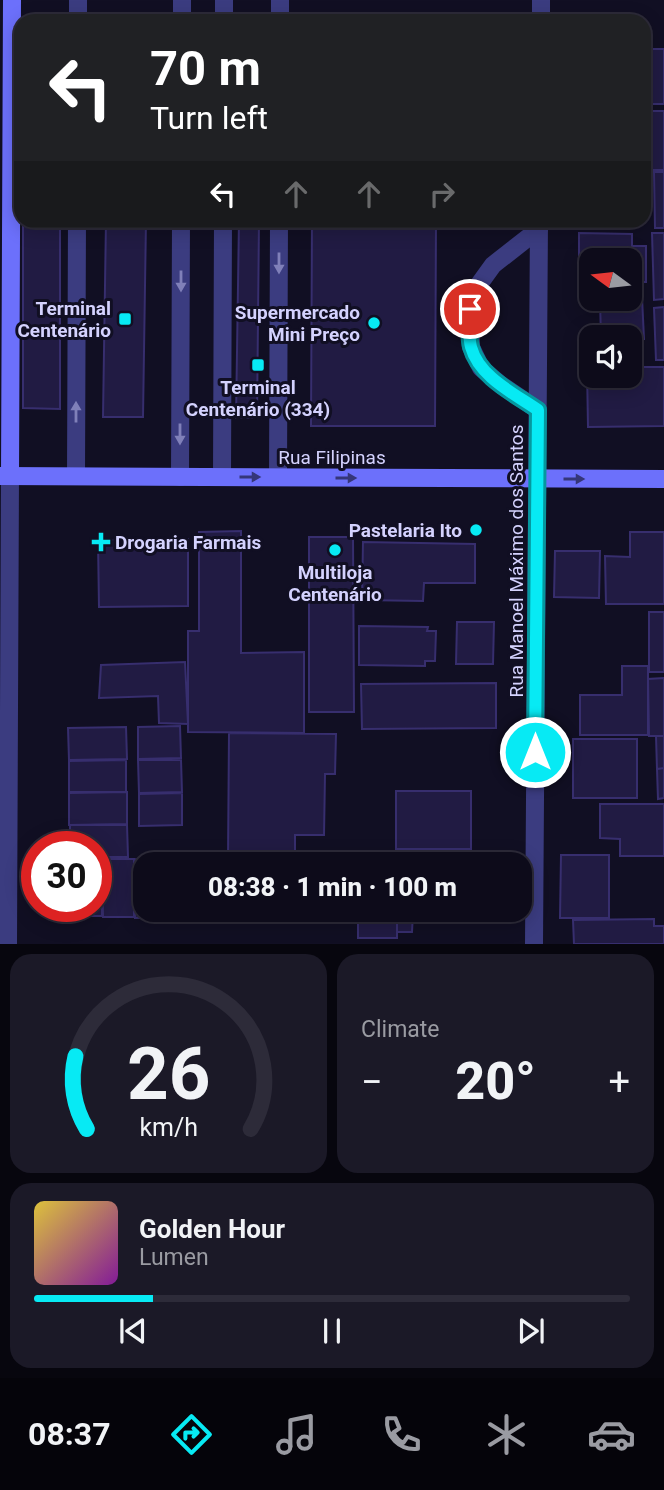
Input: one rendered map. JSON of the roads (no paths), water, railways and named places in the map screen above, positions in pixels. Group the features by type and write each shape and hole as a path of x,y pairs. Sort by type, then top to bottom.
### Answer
{"street":[{"path":"8,944 5,476 12,0"},
{"path":"76,476 77,228"},
{"path":"180,477 181,228"},
{"path":"222,477 223,228"},
{"path":"278,477 279,228"},
{"path":"536,228 494,265 480,283 470,309 471,348 481,368 538,410"},
{"name":"Rua Manoel Máximo dos Santos","path":"534,944 539,228"},
{"name":"Rua Filipinas","path":"5,476 664,480"}],"place":[{"name":"Terminal Centenário","path":"125,319"},
{"name":"Supermercado Mini Preço","path":"374,323"},
{"name":"Terminal Centenário (334)","path":"258,365"},
{"name":"Pastelaria Ito","path":"476,530"},
{"name":"Drogaria Farmais","path":"101,542"},
{"name":"Multiloja Centenário","path":"335,550"}]}
